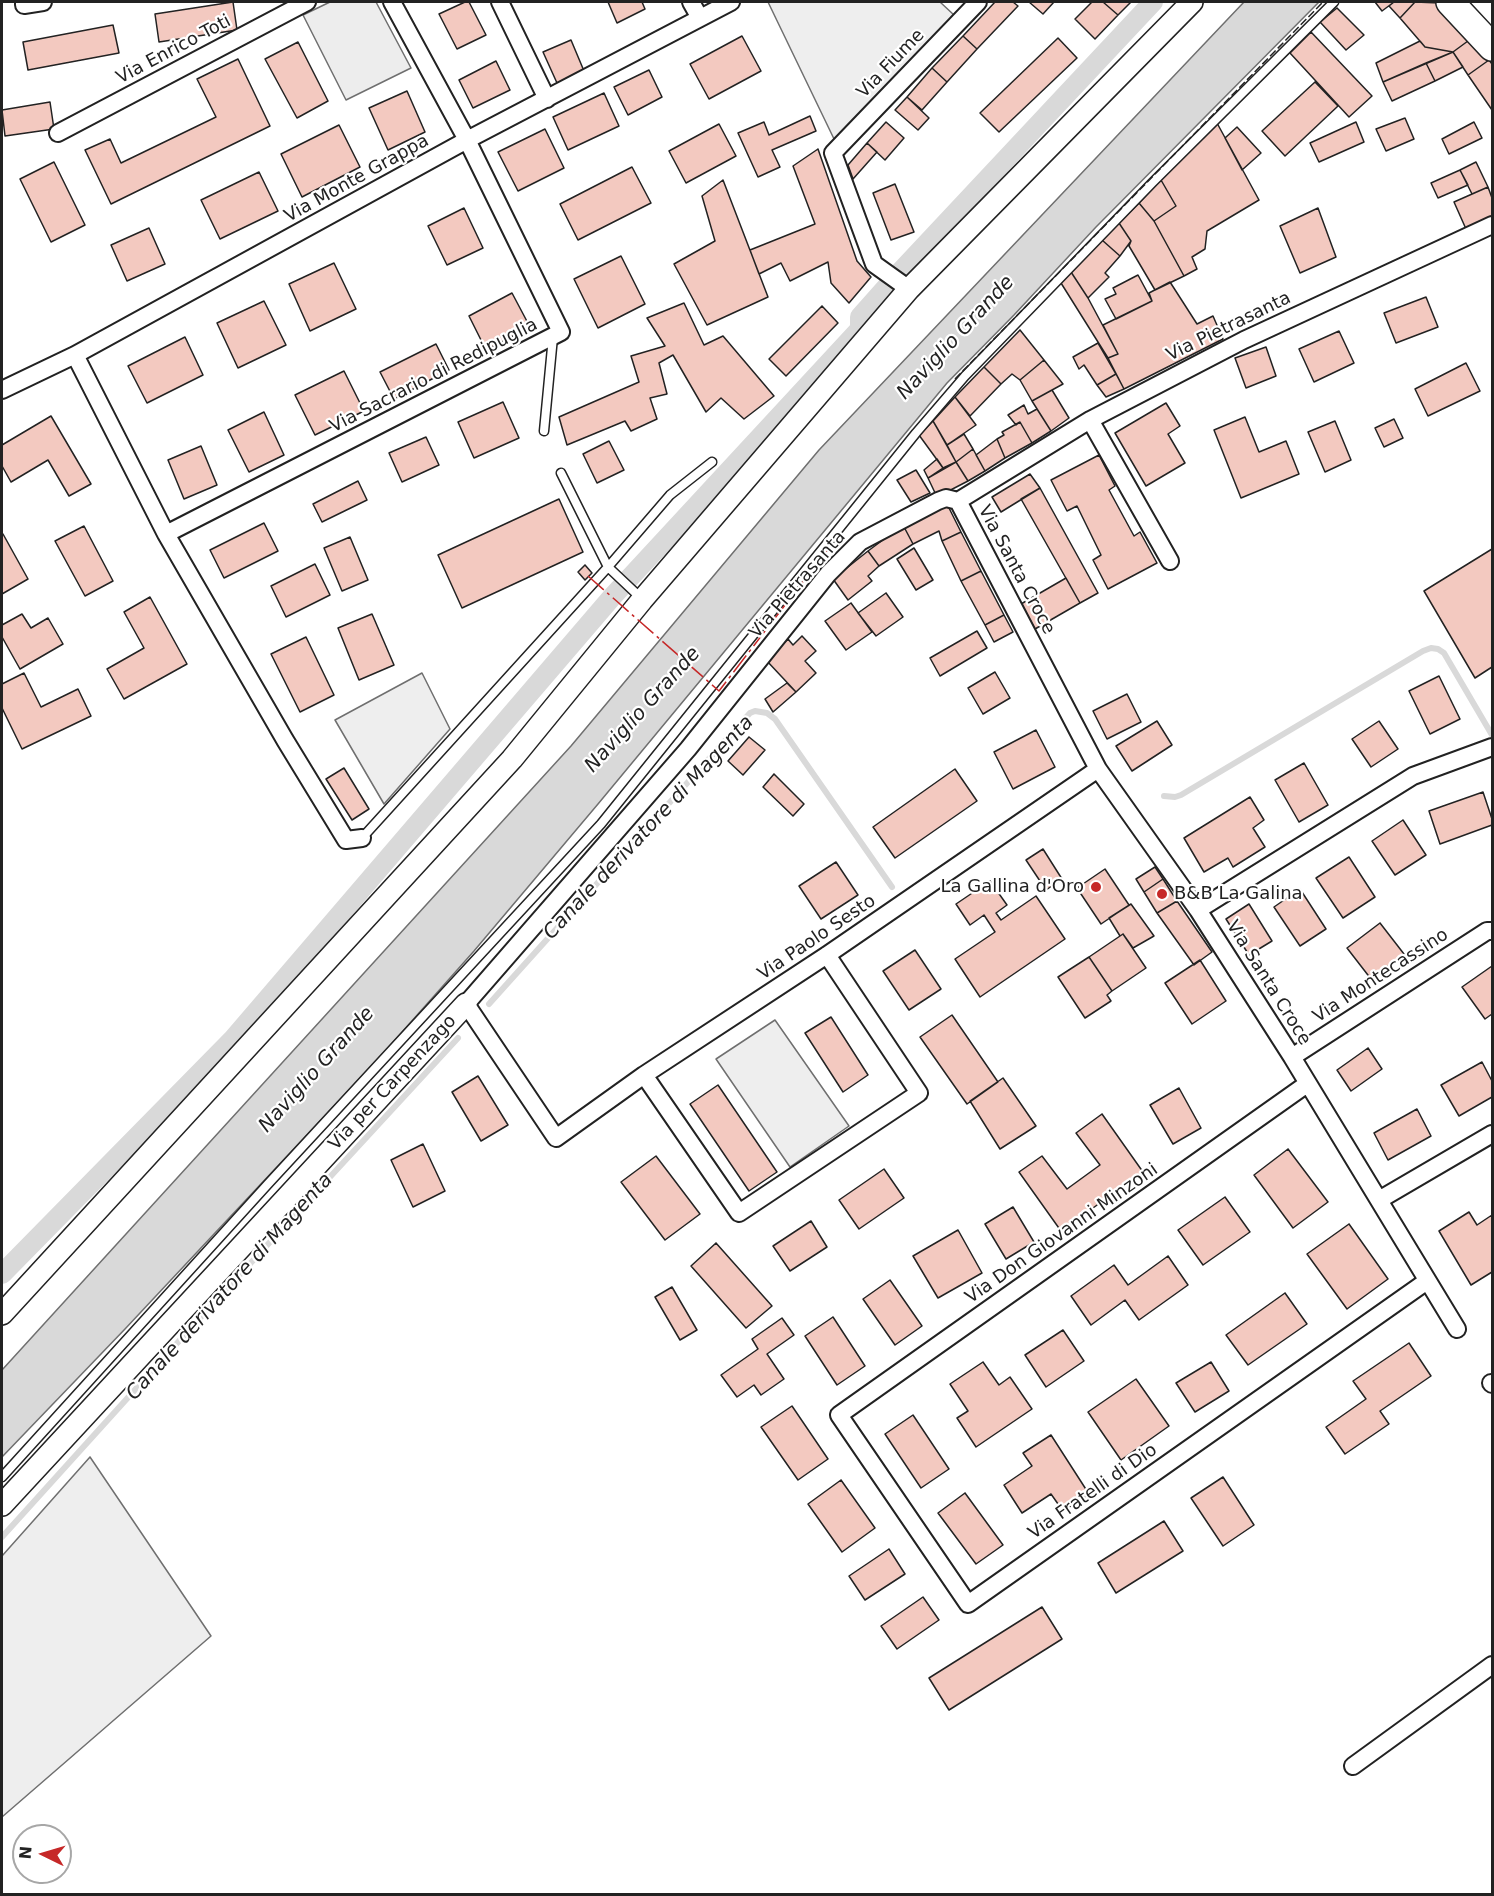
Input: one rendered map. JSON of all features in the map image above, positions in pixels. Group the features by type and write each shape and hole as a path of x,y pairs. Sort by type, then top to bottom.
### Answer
{"main road":[{"path":"1450,2 1492,47"}],"street":[{"path":"24,3 43,2"},
{"name":"Via Enrico Toti","path":"58,133 308,2"},
{"path":"392,2 467,141"},
{"path":"500,2 547,99"},
{"path":"691,2 700,18"},
{"name":"Via Monte Grappa","path":"2,390 75,355 467,141 731,2"},
{"name":"Via Fiume","path":"900,282 874,264 833,153 978,2"},
{"path":"2,1314 512,759 900,282 1192,2"},
{"name":"Via Sacrario di Redipuglia","path":"165,534 561,332 467,141"},
{"name":"Via Pietrasanta","path":"466,1004 688,749 828,574 860,542 938,501 946,498 958,501 1090,420 1244,340 1492,225"},
{"path":"75,355 165,534 285,740 346,840 362,838"},
{"path":"1090,420 1170,561"},
{"name":"Via Santa Croce","path":"958,501 1098,769 1198,910 1292,1057 1457,1329"},
{"path":"1198,910 1413,776 1492,747"},
{"name":"Via Paolo Sesto","path":"466,1004 556,1138 644,1075 827,955 1098,769"},
{"name":"Via Montecassino","path":"1292,1057 1487,931 1492,931"},
{"path":"644,1075 739,1213 919,1094 827,955"},
{"name":"Via per Carpenzago","path":"2,1505 466,1004"},
{"name":"Via Don Giovanni Minzoni","path":"839,1415 1307,1084"},
{"path":"1379,1200 1492,1134"},
{"name":"Via Fratelli di Dio","path":"839,1415 968,1604 1427,1281"},
{"path":"1353,1766 1492,1665"}],"lane":[{"path":"2,1477 276,1175 601,824 916,433 966,376 1152,183 1334,2"},
{"path":"544,431 553,337"},
{"path":"362,838 608,567 670,495 712,462"},
{"path":"561,473 608,567 642,600"}],"shaded area":[{"path":"330,2 376,2 411,68 346,100 303,15"},
{"path":"768,2 940,2 954,15 835,141"},
{"path":"422,673 450,729 384,804 335,720"},
{"path":"775,1020 849,1126 790,1167 716,1059"},
{"path":"90,1457 211,1636 2,1817 2,1556"}],"water":[{"name":"Naviglio Grande","path":"1244,2 1319,2 1096,227 947,383 474,951 379,1058 2,1457 2,1370 571,746 819,450"}],"building":[{"path":"233,2 237,30 159,42 155,14"},
{"path":"469,2 486,35 457,49 439,14"},
{"path":"608,2 642,2 645,9 617,23"},
{"path":"995,2 1013,2 1018,6 977,49 963,36"},
{"path":"1029,2 1054,2 1043,14"},
{"path":"1092,2 1103,2 1118,15 1095,39 1075,19"},
{"path":"1103,2 1131,2 1118,15"},
{"path":"1375,2 1394,2 1382,11"},
{"path":"1394,2 1415,2 1400,18 1389,6"},
{"path":"1415,2 1440,3 1472,38 1453,52 1425,47 1400,18"},
{"path":"1337,8 1364,35 1346,50 1320,22"},
{"path":"113,25 119,53 28,70 23,42"},
{"path":"1311,32 1372,96 1349,117 1290,53"},
{"path":"742,36 761,71 709,99 690,64"},
{"path":"963,36 977,49 947,82 932,68"},
{"path":"1058,38 1077,58 999,132 980,113"},
{"path":"1472,38 1489,60 1468,75 1453,52"},
{"path":"571,40 584,71 557,83 543,52"},
{"path":"1420,41 1425,47 1453,52 1383,82 1376,63"},
{"path":"298,42 328,101 297,118 265,59"},
{"path":"1453,52 1463,67 1435,81 1426,63"},
{"path":"238,59 270,126 111,204 85,150 110,139 121,163 216,117 197,79"},
{"path":"1489,60 1492,64 1492,110 1468,75"},
{"path":"496,61 510,90 473,108 459,80"},
{"path":"1426,63 1435,81 1392,101 1383,82"},
{"path":"932,68 947,82 922,110 907,97"},
{"path":"649,70 662,97 628,115 614,87"},
{"path":"1315,82 1338,106 1285,156 1262,131"},
{"path":"407,91 425,132 388,150 369,108"},
{"path":"604,93 619,126 568,150 553,117"},
{"path":"907,97 929,118 918,130 895,110"},
{"path":"50,102 54,129 5,136 2,110"},
{"path":"810,116 816,131 772,150 780,167 758,177 738,133 764,122 769,135"},
{"path":"1405,118 1414,139 1386,151 1376,129"},
{"path":"886,122 904,138 885,160 867,143"},
{"path":"1356,122 1364,142 1319,162 1310,143"},
{"path":"1474,122 1482,138 1449,154 1442,139"},
{"path":"1217,123 1259,200 1207,231 1205,249 1192,257 1197,269 1184,276 1154,221 1176,206 1161,180"},
{"path":"719,124 736,156 686,183 669,151"},
{"path":"339,125 360,167 302,197 281,154"},
{"path":"1237,127 1261,153 1242,170 1225,138"},
{"path":"545,129 564,168 518,191 498,152"},
{"path":"867,143 877,152 853,179 848,165"},
{"path":"818,149 857,261 871,277 849,303 831,283 828,262 790,281 781,263 759,274 750,250 815,224 793,166"},
{"path":"54,162 85,225 51,242 20,179"},
{"path":"1476,162 1488,187 1472,194 1460,170"},
{"path":"632,167 651,203 578,240 560,204"},
{"path":"1460,170 1468,185 1438,198 1431,183"},
{"path":"259,172 278,211 220,239 201,200"},
{"path":"723,180 768,297 707,325 674,264 715,241 702,196"},
{"path":"1161,180 1176,206 1154,221 1139,203"},
{"path":"895,184 914,232 891,240 873,193"},
{"path":"1488,187 1492,198 1492,217 1466,229 1454,202"},
{"path":"1139,203 1154,221 1184,276 1155,290 1129,246 1131,241 1119,223"},
{"path":"464,208 483,248 447,265 428,226"},
{"path":"1318,208 1336,257 1300,273 1280,226"},
{"path":"1119,223 1131,241 1120,256 1102,240"},
{"path":"149,228 165,264 127,281 111,245"},
{"path":"1102,240 1120,256 1105,273 1109,277 1088,298 1071,272"},
{"path":"621,256 645,304 598,328 574,279"},
{"path":"334,263 356,309 310,331 289,284"},
{"path":"1071,272 1088,298 1118,354 1108,358 1061,283"},
{"path":"1138,275 1152,301 1116,319 1105,299 1116,294 1113,288"},
{"path":"1170,282 1197,324 1213,316 1223,339 1124,389 1108,358 1118,354 1103,325 1152,301 1149,293"},
{"path":"512,293 530,327 486,350 469,316"},
{"path":"1426,297 1438,327 1396,343 1384,313"},
{"path":"264,301 286,345 238,368 217,323"},
{"path":"684,303 704,345 723,336 774,396 744,419 721,398 706,412 673,355 659,363 667,394 650,398 657,419 631,431 625,421 567,445 559,417 639,382 631,356 665,346 647,318"},
{"path":"822,306 838,323 786,376 769,359"},
{"path":"1020,330 1044,360 1020,380 1012,374 1001,384 984,367"},
{"path":"1339,331 1354,363 1314,382 1299,349"},
{"path":"185,337 203,375 147,403 128,366"},
{"path":"1098,343 1116,374 1097,385 1084,365 1079,369 1073,357"},
{"path":"436,344 449,370 394,399 380,372"},
{"path":"1266,347 1276,376 1246,388 1235,358"},
{"path":"1044,360 1063,384 1032,401 1020,380"},
{"path":"1466,363 1480,391 1428,416 1415,389"},
{"path":"984,367 1001,384 970,416 955,397"},
{"path":"344,371 364,411 315,435 295,395"},
{"path":"1116,374 1124,389 1106,397 1097,385"},
{"path":"1052,390 1069,418 1051,431 1032,401"},
{"path":"955,397 976,425 947,445 933,421"},
{"path":"503,402 519,438 474,458 458,422"},
{"path":"1166,403 1180,426 1168,434 1185,463 1146,486 1115,433"},
{"path":"1024,405 1028,414 1037,409 1051,431 1032,443 1020,422 1016,425 1008,415"},
{"path":"264,412 284,455 249,472 228,430"},
{"path":"51,416 91,484 69,496 48,460 11,482 2,466 2,445"},
{"path":"1245,417 1259,452 1286,441 1299,474 1241,498 1214,430"},
{"path":"1394,419 1403,438 1384,447 1375,428"},
{"path":"933,421 956,462 943,468 919,435"},
{"path":"1335,421 1351,460 1325,472 1308,432"},
{"path":"1020,422 1032,443 1005,458 997,439 1004,435 1002,432"},
{"path":"964,434 973,449 956,462 947,445"},
{"path":"426,437 439,465 402,482 389,453"},
{"path":"997,439 1005,458 985,471 976,455"},
{"path":"609,441 624,470 597,483 583,454"},
{"path":"201,446 217,485 184,499 168,460"},
{"path":"973,449 985,471 968,481 956,462"},
{"path":"1099,455 1115,486 1109,490 1134,536 1140,532 1157,563 1108,589 1093,560 1101,555 1077,506 1067,511 1051,480"},
{"path":"937,459 943,468 928,478 924,470"},
{"path":"956,462 968,481 937,497 928,478"},
{"path":"916,470 930,493 911,502 897,480"},
{"path":"1030,474 1040,488 1001,512 992,497"},
{"path":"358,481 367,500 322,522 313,504"},
{"path":"1040,488 1098,593 1080,603 1021,499"},
{"path":"559,499 583,552 462,608 438,555"},
{"path":"947,504 961,532 942,541 939,531 913,544 903,525"},
{"path":"264,523 278,551 224,578 210,550"},
{"path":"903,525 913,544 879,566 868,551"},
{"path":"84,526 113,581 85,596 55,541"},
{"path":"961,532 981,571 961,581 942,541"},
{"path":"2,535 28,579 2,594"},
{"path":"350,537 368,580 342,591 324,548"},
{"path":"914,548 933,580 916,590 897,559"},
{"path":"1492,549 1492,667 1475,678 1424,591"},
{"path":"868,551 879,566 868,576 872,581 848,600 833,579"},
{"path":"315,564 330,595 286,617 271,586"},
{"path":"585,565 592,573 585,580 578,572"},
{"path":"981,571 1004,615 985,625 961,581"},
{"path":"1066,578 1080,603 1035,629 1021,604"},
{"path":"886,593 903,617 876,636 858,613"},
{"path":"150,597 187,664 124,699 107,669 144,648 124,612"},
{"path":"851,603 872,632 846,650 825,621"},
{"path":"22,614 31,628 48,618 63,644 20,669 2,637 2,625"},
{"path":"372,614 394,665 359,680 338,628"},
{"path":"1004,615 1013,632 994,642 985,625"},
{"path":"977,631 987,648 940,676 930,658"},
{"path":"802,636 816,651 805,661 816,673 796,692 766,660 788,639 793,645"},
{"path":"306,637 334,695 300,712 271,654"},
{"path":"995,672 1010,698 983,714 968,688"},
{"path":"24,673 41,707 78,689 91,716 22,749 2,708 2,684"},
{"path":"1439,676 1460,719 1430,734 1409,691"},
{"path":"787,683 796,692 773,712 765,699"},
{"path":"1127,694 1141,722 1107,739 1093,711"},
{"path":"1157,721 1172,745 1132,771 1116,746"},
{"path":"1379,721 1398,749 1371,767 1352,739"},
{"path":"1036,730 1055,767 1013,789 994,752"},
{"path":"749,737 765,750 743,775 728,761"},
{"path":"1304,763 1328,805 1299,822 1275,780"},
{"path":"344,768 369,809 352,820 326,779"},
{"path":"955,769 977,801 895,858 873,827"},
{"path":"774,774 804,804 793,816 763,787"},
{"path":"1483,792 1492,825 1440,844 1429,811"},
{"path":"1250,797 1264,820 1253,828 1265,847 1233,867 1228,858 1204,872 1184,838"},
{"path":"1403,820 1426,855 1395,875 1372,841"},
{"path":"1043,849 1062,879 1046,890 1026,860"},
{"path":"1349,857 1375,897 1343,918 1316,878"},
{"path":"836,862 858,895 821,919 799,886"},
{"path":"1155,867 1163,879 1144,892 1136,879"},
{"path":"1105,869 1129,905 1101,924 1077,888"},
{"path":"1163,879 1177,901 1157,913 1144,892"},
{"path":"990,881 1007,905 996,913 1001,920 1036,896 1065,939 980,997 955,959 995,932 984,915 970,925 956,904"},
{"path":"1300,889 1326,929 1300,946 1274,907"},
{"path":"1177,901 1212,952 1194,965 1157,913"},
{"path":"1131,904 1154,936 1133,948 1123,934 1120,936 1109,918"},
{"path":"1249,904 1272,941 1249,955 1226,919"},
{"path":"1380,923 1404,954 1371,979 1347,948"},
{"path":"1123,934 1146,968 1112,991 1089,957"},
{"path":"915,950 941,989 909,1010 883,971"},
{"path":"1089,957 1112,991 1107,995 1111,1001 1085,1018 1058,977"},
{"path":"1200,960 1226,1001 1192,1024 1165,983"},
{"path":"1492,966 1492,1014 1485,1019 1462,987"},
{"path":"952,1015 998,1082 967,1104 920,1037"},
{"path":"831,1017 868,1075 843,1092 805,1033"},
{"path":"1368,1048 1382,1069 1351,1091 1337,1070"},
{"path":"1482,1062 1492,1081 1492,1097 1459,1116 1441,1085"},
{"path":"478,1076 508,1125 481,1141 452,1092"},
{"path":"1003,1078 1036,1126 1000,1149 970,1101"},
{"path":"718,1085 777,1172 749,1191 690,1104"},
{"path":"1179,1088 1201,1128 1173,1144 1150,1105"},
{"path":"1417,1109 1431,1136 1388,1160 1374,1133"},
{"path":"1102,1114 1143,1172 1061,1231 1019,1172 1042,1156 1067,1189 1100,1165 1076,1133"},
{"path":"423,1144 445,1191 413,1207 391,1160"},
{"path":"1288,1149 1328,1202 1293,1228 1254,1175"},
{"path":"656,1156 700,1214 665,1240 621,1182"},
{"path":"884,1169 904,1198 859,1229 839,1200"},
{"path":"1225,1197 1250,1232 1203,1265 1178,1230"},
{"path":"1013,1207 1034,1242 1006,1259 985,1224"},
{"path":"1469,1212 1477,1225 1492,1215 1492,1272 1471,1285 1439,1231"},
{"path":"811,1221 827,1247 790,1271 773,1246"},
{"path":"1349,1224 1388,1279 1347,1309 1307,1254"},
{"path":"958,1230 982,1273 938,1298 913,1256"},
{"path":"716,1243 772,1306 746,1328 691,1266"},
{"path":"1168,1256 1188,1285 1139,1320 1125,1300 1091,1325 1071,1296 1114,1265 1128,1285"},
{"path":"890,1280 922,1326 895,1345 863,1299"},
{"path":"672,1287 697,1330 680,1340 655,1297"},
{"path":"1285,1293 1307,1324 1248,1365 1226,1335"},
{"path":"833,1317 865,1366 837,1385 805,1336"},
{"path":"782,1318 794,1335 767,1354 784,1379 761,1395 754,1385 737,1397 721,1375 758,1349 752,1339"},
{"path":"1063,1330 1084,1361 1046,1387 1025,1355"},
{"path":"1409,1343 1431,1376 1380,1411 1389,1424 1345,1454 1326,1427 1366,1399 1353,1381"},
{"path":"983,1362 999,1385 1010,1377 1032,1409 976,1447 957,1418 968,1411 950,1384"},
{"path":"1211,1362 1229,1391 1195,1412 1176,1383"},
{"path":"1136,1379 1169,1426 1121,1460 1088,1412"},
{"path":"792,1406 828,1459 798,1480 761,1427"},
{"path":"913,1415 949,1469 921,1488 885,1434"},
{"path":"1051,1435 1089,1494 1063,1511 1051,1494 1022,1513 1004,1485 1032,1466 1023,1453"},
{"path":"1223,1477 1254,1525 1223,1546 1191,1498"},
{"path":"841,1480 875,1528 842,1552 808,1504"},
{"path":"965,1493 1003,1545 976,1564 938,1513"},
{"path":"1164,1521 1183,1551 1116,1593 1098,1563"},
{"path":"889,1549 905,1574 865,1600 849,1576"},
{"path":"923,1597 939,1620 897,1649 881,1626"},
{"path":"1042,1607 1062,1639 949,1710 929,1678"}],"waterway":[{"path":"2,1274 233,1039 612,597 860,329 860,317 1153,2"},
{"name":"Canale derivatore di Magenta","path":"1164,796 1181,795 1431,648 1444,653 1492,735"},
{"name":"Canale derivatore di Magenta","path":"489,1004 750,713 755,711 767,713 775,719 892,887"},
{"name":"Canale derivatore di Magenta","path":"2,1537 458,1038"}],"fence":[{"path":"955,379 1323,2"}],"power":[{"path":"588,576 719,691 832,544"}],"place":[{"name":"La Gallina d'Oro","path":"1096,887"},
{"name":"B&B La Galina","path":"1162,894"}]}
